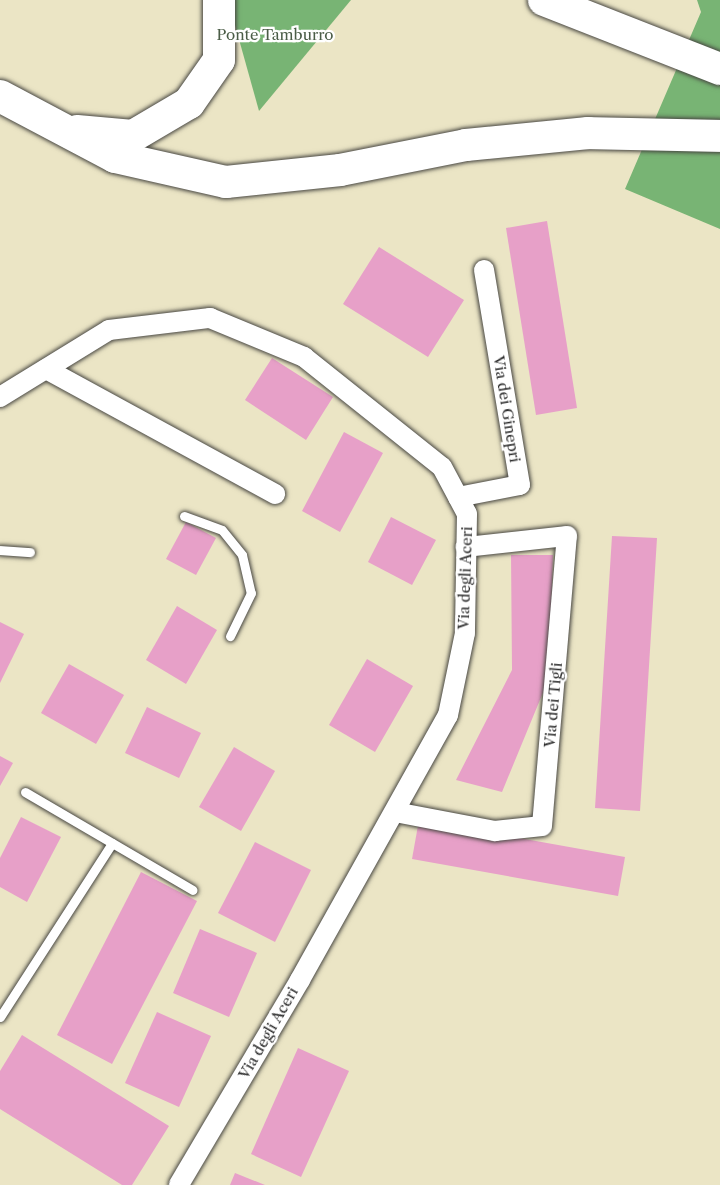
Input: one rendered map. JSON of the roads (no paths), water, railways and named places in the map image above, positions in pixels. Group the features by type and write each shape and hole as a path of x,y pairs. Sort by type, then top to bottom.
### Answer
{"highway":[{"path":"67,130 134,136 189,103 219,60 219,0"},
{"path":"544,0 720,69"},
{"path":"0,96 115,157 226,182 340,170 466,145 588,133 720,136"}],"street":[{"name":"Via dei Ginepri","path":"458,497 520,485 484,270"},
{"name":"Via degli Aceri","path":"0,396 109,330 210,318 304,357 442,466 467,514 465,633 448,715 395,812 179,1185"},
{"path":"46,369 275,494"},
{"name":"Via dei Tigli","path":"395,812 495,831 542,826 567,536 466,547"}],"lane":[{"path":"184,516 222,530 242,555 251,593 230,636"},
{"path":"0,550 30,552"},
{"path":"25,792 193,890"},
{"path":"0,1017 112,843"}],"park label":[{"name":"Ponte Tamburro","path":"275,35"}]}
